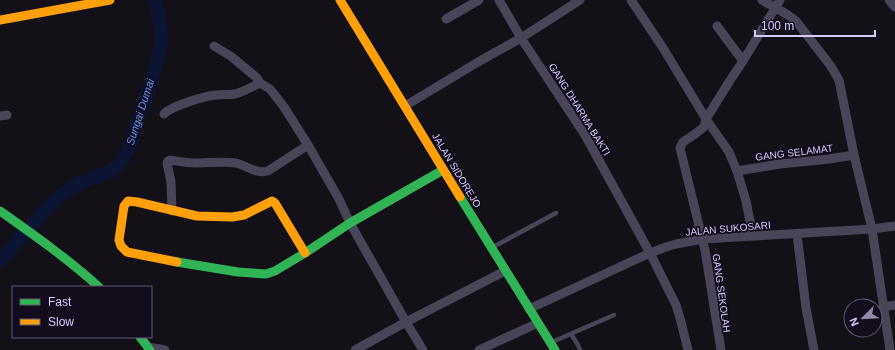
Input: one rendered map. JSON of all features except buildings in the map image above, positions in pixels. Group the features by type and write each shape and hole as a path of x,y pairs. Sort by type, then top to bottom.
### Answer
{"street":[{"path":"0,20 110,0"},
{"name":"JALAN SIDOREJO","path":"340,0 552,346"},
{"path":"446,19 479,0"},
{"name":"GANG DHARMA BAKTI","path":"499,0 585,135 650,254 676,305 688,350"},
{"path":"405,106 478,62 522,38 580,0"},
{"path":"631,0 663,48 706,119 729,152 737,171 746,201 753,236"},
{"path":"762,0 778,4 796,21 825,57 838,80 872,229 882,298"},
{"path":"889,0 895,7"},
{"path":"706,119 778,4"},
{"path":"717,26 743,61"},
{"path":"214,46 232,56 257,78 260,83 270,89 284,106 339,199 350,223 423,350"},
{"path":"164,114 170,109 189,102 215,95 236,94 260,83"},
{"name":"GANG SEKOLAH","path":"706,119 704,127 683,142 680,145 680,148 703,239 720,350"},
{"path":"172,211 171,182 167,163 170,160 192,163 240,164 263,172 308,145"},
{"name":"GANG SELAMAT","path":"737,171 780,164 829,159 854,154"},
{"path":"306,253 274,202 270,201 244,215 232,217 197,216 128,201 124,206 119,243 127,252 184,264 238,272 266,274 275,271 306,253 350,223 443,170"},
{"path":"0,211 50,246 98,286"},
{"name":"JALAN SUKOSARI","path":"529,309 650,254 676,244 703,239 872,229 895,226"},
{"path":"797,234 806,308 814,350"},
{"path":"355,350 506,271"},
{"path":"890,350 883,307 895,305"},
{"path":"479,350 538,323"},
{"path":"141,338 149,348 165,350"}],"lane":[{"path":"492,248 556,213"},
{"path":"552,346 570,334 614,314"},
{"path":"570,334 580,350"}],"waterway":[{"name":"Sungai Dumai","path":"0,261 54,201 79,183 109,172 118,166 123,159 132,141 139,116 150,87 161,46 158,10 154,0"}],"traffic: fast":[{"path":"177,262 238,272 266,274 275,271 350,223 443,170"},
{"path":"460,197 555,350"},
{"path":"0,211 63,257 98,286"},
{"path":"141,338 150,350"}],"traffic: slow":[{"path":"0,20 110,0"},
{"path":"340,0 460,197"},
{"path":"177,262 127,252 121,246 119,240 124,206 128,201 197,216 232,217 244,215 272,201 275,203 305,253"}]}
